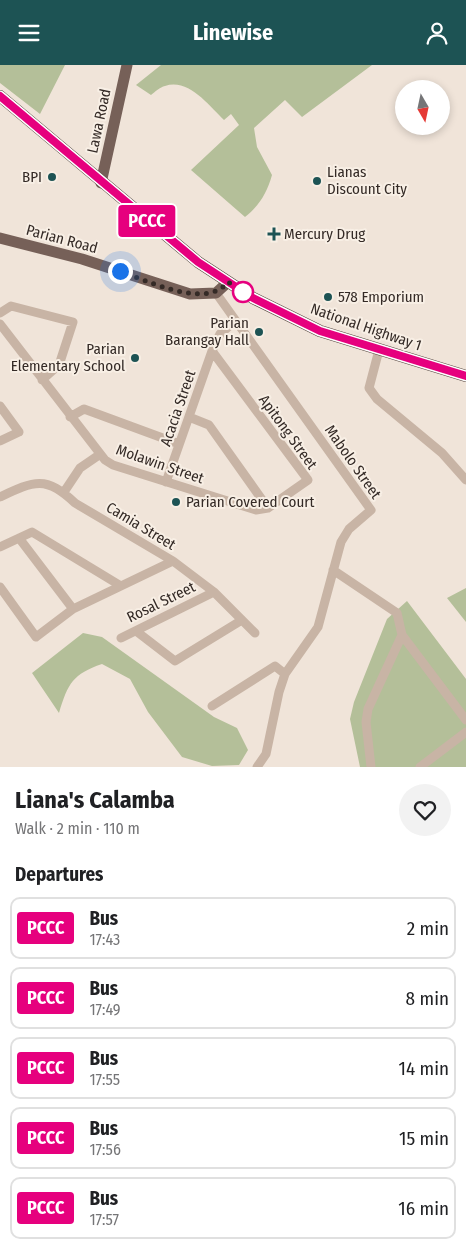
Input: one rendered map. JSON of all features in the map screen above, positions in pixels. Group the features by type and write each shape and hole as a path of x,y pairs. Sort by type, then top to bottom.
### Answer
{"highway":[{"name":"National Highway 1","path":"0,96 101,183 198,262 257,301 305,324 379,350 466,376"}],"main road":[{"name":"Lawa Road","path":"101,183 127,65"},
{"name":"Parian Road","path":"1,241 82,259 190,294 216,293"},
{"path":"216,293 228,282"}],"street":[{"name":"Mabolo Street","path":"216,293 371,510 349,529 341,542 318,627 285,674 279,692 266,754 257,767"},
{"path":"0,313 11,306 73,322 59,365 55,371 42,380"},
{"name":"Acacia Street","path":"166,482 212,351 220,335 235,321"},
{"name":"Molawin Street","path":"0,324 99,455 113,465 256,510"},
{"path":"379,350 369,388 377,399 442,453 466,480"},
{"name":"Apitong Street","path":"212,351 308,480 268,508 256,510"},
{"path":"0,406 19,432 0,441"},
{"path":"70,417 84,409 179,444"},
{"path":"189,417 209,425 268,508"},
{"path":"64,492 80,468 99,455"},
{"name":"Camia Street","path":"0,497 40,481 48,483 64,492 75,503 173,561 214,592 255,633"},
{"path":"0,547 32,532 121,586"},
{"path":"19,538 72,609"},
{"path":"0,587 36,637 72,609 173,561"},
{"path":"333,570 396,613 402,635 466,720"},
{"name":"Rosal Street","path":"121,638 214,592"},
{"path":"136,631 175,661 242,620"},
{"path":"371,767 366,722 368,709 402,635"},
{"path":"212,706 275,666 285,674"},
{"path":"420,767 466,732"}],"green space":[{"path":"0,65 65,65 40,114 0,83"},
{"path":"161,65 372,65 302,117 285,100 254,128 257,147 272,175 262,199 245,217 191,170 239,125 231,114 224,120 198,95 182,86 165,86 159,88 151,95 136,85"},
{"path":"466,588 466,622 447,598"},
{"path":"407,601 466,679 466,767 360,767 350,719 354,702 387,619"},
{"path":"83,633 102,637 214,717 237,728 248,750 239,765 212,766 182,757 148,712 130,679 102,664 84,672 73,681 65,694 59,713 32,673"}],"bus line":[{"name":"PCCC","path":"0,96 101,183 198,262 253,298 320,331 466,376"}],"place":[{"name":"BPI","path":"52,177"},
{"name":"Lianas Discount City","path":"317,181"},
{"name":"Mercury Drug","path":"274,234"},
{"name":"578 Emporium","path":"328,297"},
{"name":"Parian Barangay Hall","path":"259,332"},
{"name":"Parian Elementary School","path":"135,358"},
{"name":"Parian Covered Court","path":"176,502"}],"route":[{"path":"120,271 190,294 216,293 224,288 228,282 243,292"}]}
